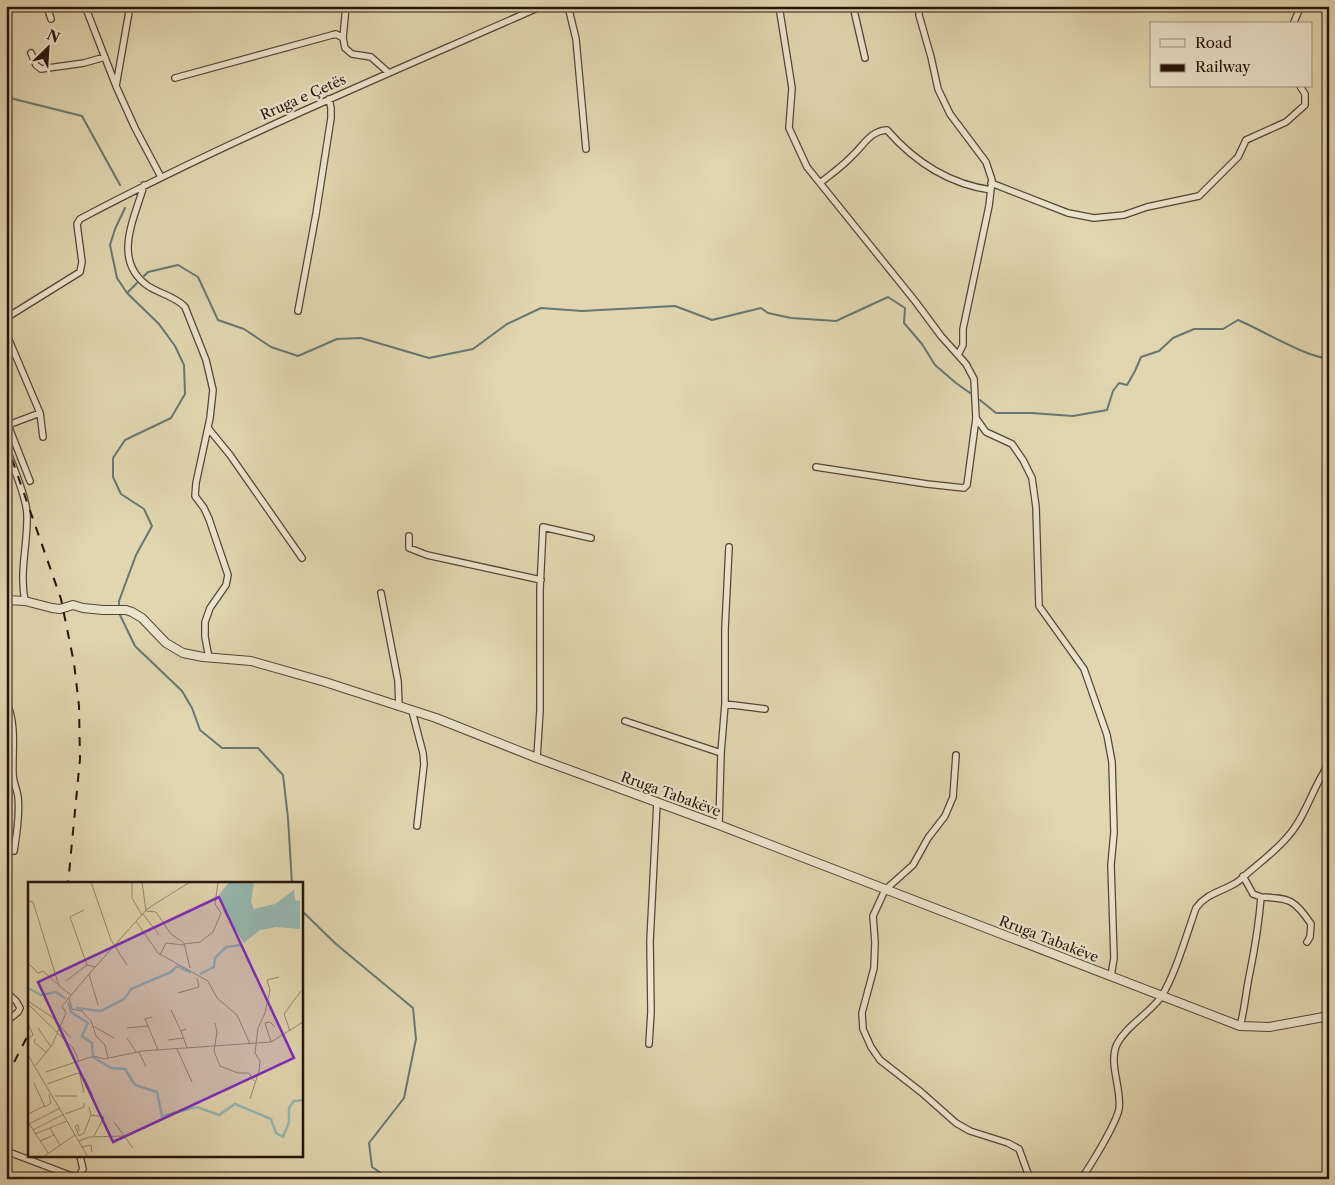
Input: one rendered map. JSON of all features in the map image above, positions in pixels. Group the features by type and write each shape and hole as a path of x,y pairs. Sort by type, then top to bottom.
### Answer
{"street":[{"path":"47,6 51,19"},
{"path":"85,6 116,86 135,128 161,177"},
{"path":"116,86 130,6"},
{"path":"346,6 344,48 352,54 371,57 389,73"},
{"name":"Rruga e Çetës","path":"6,318 80,272 82,262 77,224 80,220 144,185 329,98 542,6"},
{"path":"568,6 576,39 586,149"},
{"path":"779,6 792,88 789,128 807,167 941,336 966,364 974,379 976,418 967,484 964,488 816,467"},
{"path":"853,6 865,58"},
{"path":"919,6 919,15 938,89 950,114 986,162 991,183 984,235 969,293 963,329 963,345 958,354"},
{"path":"1294,22 1301,6"},
{"path":"175,78 336,34 343,38"},
{"path":"32,53 36,65 41,69 105,58"},
{"path":"991,183 1068,213 1094,218 1124,215 1147,207 1199,196 1238,157 1246,140 1286,122 1305,105 1305,94 1301,88"},
{"path":"298,310 316,214 329,128 331,108 329,98"},
{"path":"820,183 854,156 870,136 880,130 886,130 899,144 940,174 976,188 991,190"},
{"path":"144,185 129,230 128,247 130,260 136,273 144,283 153,290 179,301 188,311 206,360 213,390 195,496 209,519 222,551 228,575 226,585 210,608 206,622 205,638 209,658"},
{"path":"6,333 40,413 43,437"},
{"path":"30,481 8,425 40,413"},
{"path":"976,418 986,432 1012,444 1024,460 1032,478 1036,507 1039,606 1084,669 1107,735 1112,762 1114,832 1111,865 1114,958 1111,976"},
{"path":"208,428 230,455 302,558"},
{"path":"6,447 26,509 26,534 23,556 25,601"},
{"path":"537,758 540,710 540,580 543,527 592,538"},
{"path":"408,536 409,548 427,555 540,580"},
{"path":"719,824 725,704 725,629 729,548"},
{"path":"381,593 398,681 399,707"},
{"name":"Rruga Tabakëve","path":"6,600 25,601 60,609 73,604 94,609 132,612 142,618 174,649 192,656 251,661 325,682 436,718 537,758 719,824 885,890 1240,1026 1269,1027 1329,1016"},
{"path":"6,701 12,721 12,777 18,795 18,829 14,851"},
{"path":"725,704 765,709"},
{"path":"412,711 424,764 417,826"},
{"path":"625,721 721,754"},
{"path":"956,755 953,797 945,816 928,838 913,864 885,890 873,916 874,968 862,1013 863,1029 871,1047 880,1060 956,1123 970,1131 1008,1143 1019,1149 1030,1179"},
{"path":"1081,1179 1119,1110 1120,1097 1114,1059 1116,1046 1124,1034 1152,1008 1166,988 1196,908 1201,900 1222,888 1234,884 1290,835 1298,824 1318,779 1329,764"},
{"path":"649,1044 651,1012 650,941 657,802"},
{"path":"1244,876 1253,894 1261,898 1281,898 1293,902 1311,924 1310,937 1307,942"},
{"path":"1240,1026 1244,1014 1257,937 1261,898"},
{"path":"6,992 16,1001 20,1009 6,1022"},
{"path":"6,1151 77,1178 89,1178"},
{"path":"77,1178 83,1169 80,1158"}],"waterway":[{"path":"6,97 82,116 120,185"},
{"path":"119,607 119,601 136,555 152,526 144,509 121,494 113,477 113,458 125,440 171,418 185,394 184,365 175,346 159,324 127,293 117,278 110,245 125,208"},
{"path":"144,276 148,272 178,265 198,277 218,320 244,329 271,347 298,356 337,339 361,338 429,358 473,349 507,324 541,308 582,311 675,306 712,320 761,308 768,313 791,318 836,321 888,297 905,308 904,323 922,344 935,365 970,393"},
{"path":"127,293 137,283"},
{"path":"980,400 996,413 1073,416 1107,410 1113,391 1119,383 1127,385 1141,357 1159,351 1173,338 1194,329 1223,329 1238,320 1298,349 1329,358"},
{"path":"120,611 120,615 135,646 182,691 192,708 200,730 222,748 258,748 283,775 292,882"},
{"path":"302,911 336,944 413,1008 416,1039 404,1098 369,1143 372,1167 390,1179"}],"railway":[{"path":"6,442 61,599 74,663 79,706 80,759 68,882"},
{"path":"6,1078 28,1035"}]}
